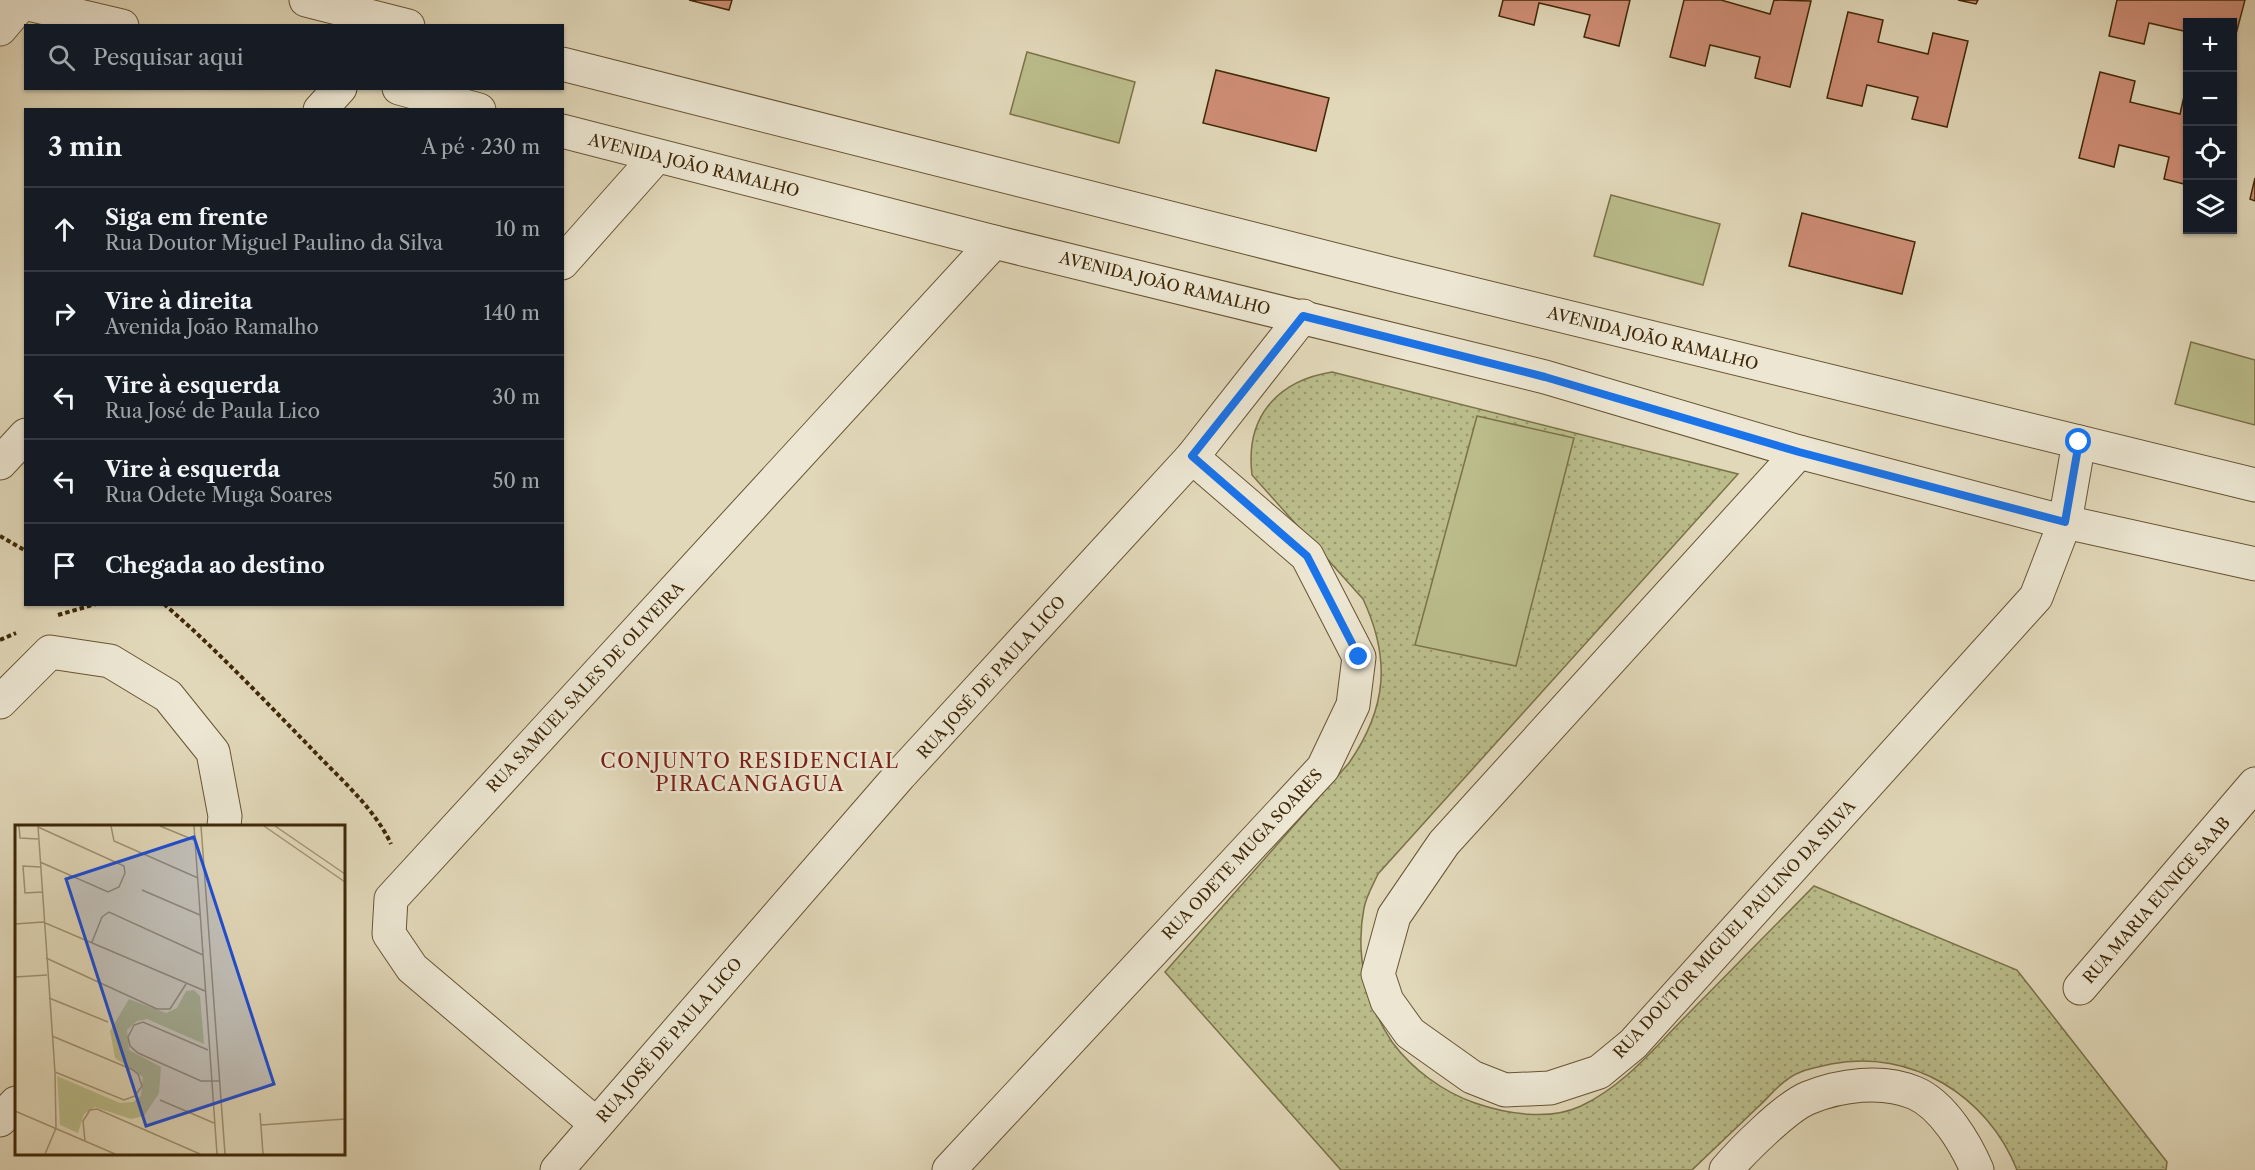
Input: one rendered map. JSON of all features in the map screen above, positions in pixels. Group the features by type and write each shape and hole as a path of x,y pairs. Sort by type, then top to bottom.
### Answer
{"street":[{"path":"306,0 400,24"},
{"path":"0,29 17,2 113,24"},
{"name":"AVENIDA JOÃO RAMALHO","path":"564,65 1400,276 2255,485"},
{"path":"322,108 337,90"},
{"path":"406,90 472,108"},
{"name":"AVENIDA JOÃO RAMALHO","path":"564,132 994,242 1545,377 1799,452 2065,522 2255,564"},
{"path":"564,261 657,156"},
{"name":"RUA SAMUEL SALES DE OLIVEIRA","path":"596,1124 412,968 389,934 391,899 994,242"},
{"name":"RUA JOSÉ DE PAULA LICO","path":"556,1170 900,775 1192,456 1303,316"},
{"path":"0,463 24,437"},
{"name":"RUA DOUTOR MIGUEL PAULINO DA SILVA","path":"1799,452 1444,843 1394,916 1378,975 1387,1001 1410,1033 1472,1077 1505,1090 1550,1088 1599,1072 1633,1044 2036,597 2065,522 2079,442"},
{"name":"RUA ODETE MUGA SOARES","path":"949,1170 1323,768 1353,705 1359,657 1307,556 1192,456"},
{"path":"0,702 50,652 110,661 168,696 213,752 225,816 224,825"},
{"name":"RUA MARIA EUNICE SAAB","path":"2080,988 2255,784"},
{"path":"1726,1170 1748,1145 1807,1098 1866,1083 1916,1094 1950,1121 1969,1151 1977,1170"},
{"path":"0,1120 15,1104"}],"path":[{"path":"0,536 24,550"},
{"path":"166,606 205,640 383,825 408,880"}],"green space":[{"path":"1027,52 1135,82 1119,143 1010,114"},
{"path":"1611,195 1720,224 1703,285 1594,256"},
{"path":"2191,342 2255,360 2255,425 2175,404"},
{"path":"1332,372 1738,474 1378,874 1365,904 1361,943 1362,960 1369,995 1375,1011 1392,1042 1409,1061 1451,1093 1487,1107 1514,1113 1542,1115 1569,1111 1581,1106 1611,1088 1638,1065 1814,886 2017,970 2167,1162 2166,1170 2017,1170 2004,1144 1987,1120 1943,1083 1917,1071 1890,1063 1861,1061 1820,1066 1792,1076 1692,1170 1341,1170 1165,972 1349,763 1362,743 1378,703 1381,663 1378,642 1363,599 1252,475 1251,455 1254,436 1259,420 1268,406 1295,384"},
{"path":"1477,416 1574,438 1516,666 1415,645"}],"building":[{"path":"689,0 732,0 729,10"},
{"path":"1503,0 1630,0 1619,46 1584,37 1590,15 1539,3 1534,25 1499,16"},
{"path":"1684,0 1721,0 1770,14 1774,0 1811,1 1790,87 1755,78 1760,57 1710,45 1705,66 1670,57"},
{"path":"1958,0 1978,0 1976,4"},
{"path":"2117,0 2245,0 2237,30 2237,18 2183,18 2183,31 2149,23 2144,44 2109,36"},
{"path":"1848,12 1883,20 1878,42 1928,54 1933,33 1968,41 1947,127 1912,119 1918,97 1867,85 1862,106 1827,98"},
{"path":"1216,70 1329,98 1316,151 1203,123"},
{"path":"2100,72 2135,81 2130,102 2180,114 2183,101 2183,184 2164,179 2169,157 2119,145 2114,167 2079,158"},
{"path":"2255,178 2255,201 2250,199"},
{"path":"1802,213 1915,242 1902,294 1789,266"}],"district":[{"name":"CONJUNTO RESIDENCIAL PIRACANGAGUA","path":"750,772"}],"route":[{"path":"1359,657 1307,556 1192,456 1303,316 1545,377 1799,452 2065,522 2079,442"}]}
